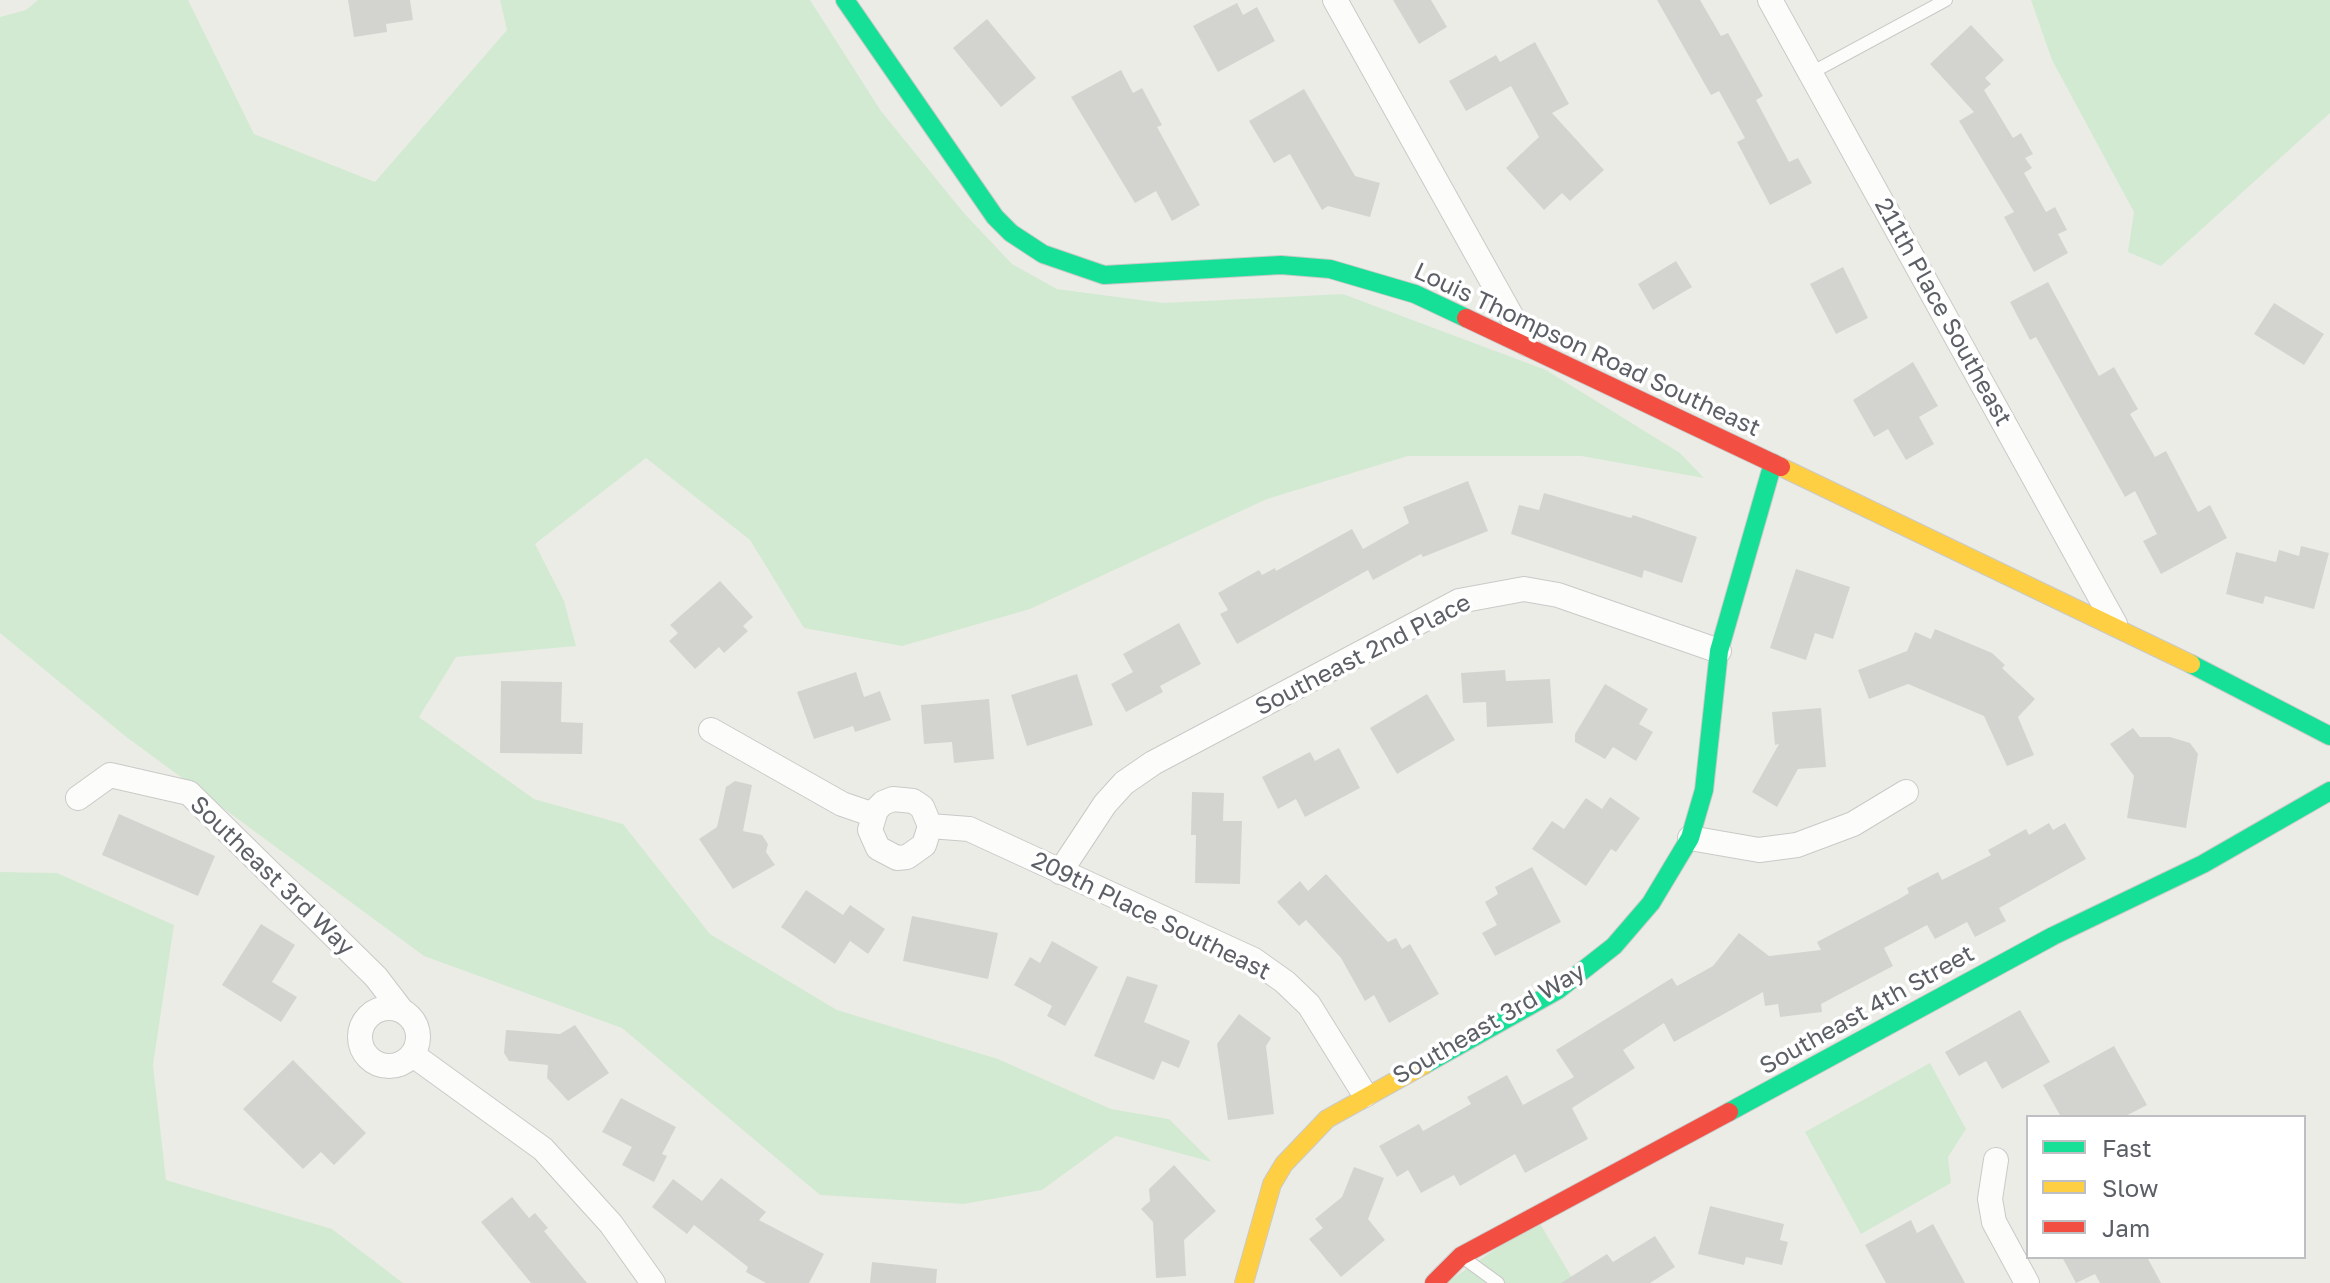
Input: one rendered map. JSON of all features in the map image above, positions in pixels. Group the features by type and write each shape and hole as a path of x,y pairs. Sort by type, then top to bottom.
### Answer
{"street":[{"name":"Louis Thompson Road Southeast","path":"845,0 995,217 1011,233 1043,254 1075,268 1119,276 1281,265 1330,269 1415,294 1527,344 2115,624 2330,736"},
{"path":"1335,0 1527,344"},
{"name":"211th Place Southeast","path":"1770,0 2115,624"},
{"name":"Southeast 3rd Way","path":"1244,1283 1272,1184 1284,1164 1327,1119 1365,1095 1558,990 1590,967 1651,903 1690,838 1704,790 1719,651 1773,463"},
{"name":"Southeast 2nd Place","path":"1060,872 1105,804 1124,783 1153,763 1459,601 1524,589 1558,595 1719,651"},
{"path":"711,730 842,804 874,815"},
{"name":"Southeast 3rd Way","path":"78,798 110,775 189,793 376,977 416,1026 417,1046 413,1055"},
{"name":"Southeast 4th Street","path":"1434,1283 1461,1256 2053,936 2203,864 2330,791"},
{"path":"1690,838 1759,850 1797,845 1853,824 1906,792"},
{"path":"903,799 922,807 930,826 924,845 907,857 897,858 887,855 873,840 870,830 874,815 883,803 903,799"},
{"name":"209th Place Southeast","path":"930,826 969,829 1254,960 1285,982 1327,1028 1365,1095"},
{"path":"402,1011 382,1009 366,1020 360,1039 368,1058 376,1064 396,1066 413,1055 543,1149 611,1224 653,1283"},
{"path":"1996,1160 1990,1199 1994,1222 2027,1283"}],"lane":[{"path":"1811,73 1946,0"},
{"path":"1461,1256 1498,1283"}],"green space":[{"path":"38,0 188,0 254,134 375,182 507,30 500,0 810,0 881,111 963,212 1012,264 1057,289 1163,303 1343,294 1546,370 1680,453 1704,478 1581,456 1408,456 1267,499 1030,609 902,646 804,628 750,540 646,458 535,544 564,601 576,646 456,657 419,717 534,799 623,824 710,934 837,1010 998,1059 1111,1109 1169,1119 1212,1162 1116,1136 1042,1190 964,1204 820,1195 622,1028 424,956 125,736 0,633 0,17 26,10"},
{"path":"2031,0 2330,0 2330,113 2161,266 2128,252 2134,212 2052,60"},
{"path":"0,872 57,873 174,925 153,1065 166,1180 332,1229 403,1283 0,1283"},
{"path":"1930,1063 1966,1129 1948,1157 1951,1183 1861,1234 1805,1132"},
{"path":"1538,1220 1575,1283 1446,1283"}],"building":[{"path":"348,0 410,0 413,20 386,24 387,32 354,37"},
{"path":"1393,0 1431,0 1447,27 1419,44"},
{"path":"1657,0 1700,0 1721,36 1728,33 1763,96 1756,100 1789,162 1798,158 1812,183 1770,205 1737,142 1745,138 1719,91 1711,95"},
{"path":"1237,3 1243,15 1257,7 1275,41 1218,72 1193,26"},
{"path":"987,19 1036,78 1001,107 953,48"},
{"path":"1971,25 2004,60 1985,78 1991,84 1984,90 2013,138 2021,133 2033,154 2025,158 2032,168 2024,173 2046,212 2055,207 2067,230 2058,234 2068,253 2034,272 2004,217 2014,212 1959,121 1974,112 1930,64"},
{"path":"1535,42 1569,104 1552,113 1604,170 1570,201 1562,193 1544,210 1506,168 1539,137 1511,86 1466,111 1449,81 1496,55 1500,62"},
{"path":"1121,70 1133,93 1142,88 1162,125 1157,127 1200,205 1172,221 1156,191 1135,203 1071,97"},
{"path":"1304,89 1355,176 1380,183 1370,217 1328,206 1322,210 1290,154 1274,163 1249,121"},
{"path":"1676,261 1692,287 1653,310 1638,284"},
{"path":"1843,267 1868,318 1836,334 1810,284"},
{"path":"2048,282 2099,376 2114,367 2138,409 2130,414 2155,457 2166,451 2198,512 2210,505 2227,538 2161,574 2143,541 2157,534 2135,491 2125,497 2036,337 2030,340 2010,302"},
{"path":"2274,303 2324,334 2304,365 2254,334"},
{"path":"1913,362 1938,406 1919,417 1934,444 1906,460 1888,429 1874,437 1853,400"},
{"path":"1468,481 1488,531 1423,557 1421,554 1373,580 1368,570 1237,644 1220,614 1228,610 1218,593 1259,570 1262,575 1275,568 1276,571 1352,529 1363,549 1409,523 1403,507"},
{"path":"1544,493 1631,518 1633,515 1697,537 1682,583 1644,570 1642,578 1511,534 1519,505 1539,510"},
{"path":"2301,546 2329,553 2314,609 2265,596 2263,604 2226,594 2236,552 2276,562 2279,550 2299,556"},
{"path":"1796,569 1850,587 1833,639 1815,633 1806,660 1770,648"},
{"path":"720,581 753,617 743,626 748,631 724,653 719,647 695,669 669,641 678,633 670,625"},
{"path":"1179,623 1201,664 1160,686 1163,692 1126,712 1111,684 1133,672 1123,654"},
{"path":"1935,629 1992,653 2005,665 2002,668 2035,699 2018,717 2034,755 2007,766 1984,716 1908,684 1869,699 1858,670 1907,651 1915,632 1931,639"},
{"path":"1505,670 1506,681 1550,679 1553,723 1487,727 1486,702 1463,703 1461,673"},
{"path":"856,672 864,697 880,691 891,720 855,732 853,726 814,739 797,692"},
{"path":"1077,674 1093,725 1027,746 1011,695"},
{"path":"501,681 562,682 561,722 583,723 582,754 500,753"},
{"path":"1605,684 1648,709 1639,724 1653,732 1636,761 1613,747 1605,759 1575,742 1575,734"},
{"path":"1427,694 1455,740 1397,774 1370,728"},
{"path":"989,699 994,759 954,763 952,742 924,744 921,705"},
{"path":"1821,708 1826,767 1798,769 1777,807 1752,792 1779,744 1775,745 1772,712"},
{"path":"2133,728 2140,737 2170,737 2190,743 2198,754 2186,828 2127,818 2134,776 2110,744"},
{"path":"1339,748 1360,788 1305,817 1296,799 1278,809 1262,777 1310,752 1315,761"},
{"path":"735,781 752,785 743,831 762,835 768,844 766,852 775,865 733,889 699,839 717,827 726,787"},
{"path":"1192,792 1224,793 1223,821 1242,821 1240,884 1195,883 1196,835 1191,835"},
{"path":"1610,797 1640,818 1616,852 1611,849 1586,886 1532,849 1552,821 1564,829 1586,798 1602,809"},
{"path":"119,814 215,856 198,896 102,855"},
{"path":"2049,823 2053,830 2065,823 2086,859 1999,908 2006,921 1975,937 1967,922 1935,939 1927,925 1884,948 1893,966 1821,1004 1822,1012 1780,1017 1778,1004 1765,1006 1763,992 1674,1042 1664,1023 1623,1050 1635,1068 1572,1108 1588,1139 1525,1173 1515,1154 1460,1186 1454,1175 1421,1193 1408,1170 1397,1177 1379,1146 1419,1124 1423,1131 1471,1104 1467,1097 1507,1075 1523,1105 1574,1077 1556,1050 1672,978 1677,986 1713,966 1739,933 1769,956 1821,950 1817,942 1909,893 1907,888 1938,872 1942,880 1991,855 1988,850 2026,829 2029,835"},
{"path":"1532,867 1561,922 1495,956 1482,933 1497,925 1485,902 1498,894 1495,887"},
{"path":"1326,874 1388,942 1396,938 1402,949 1410,944 1439,994 1389,1023 1374,995 1365,1001 1341,958 1306,920 1299,926 1277,902 1300,881 1308,891"},
{"path":"806,890 843,915 850,905 885,929 868,954 850,941 835,964 781,927"},
{"path":"912,916 998,933 988,979 903,961"},
{"path":"261,924 295,945 272,982 297,997 281,1022 222,985"},
{"path":"1052,941 1098,967 1065,1026 1047,1016 1052,1006 1014,985 1030,957 1040,963"},
{"path":"1127,976 1158,985 1144,1022 1190,1041 1179,1068 1162,1061 1154,1080 1094,1056"},
{"path":"2020,1010 2050,1062 2002,1089 1986,1061 1959,1076 1945,1052"},
{"path":"1239,1014 1271,1038 1266,1046 1274,1114 1228,1120 1217,1044"},
{"path":"575,1025 609,1073 568,1101 547,1078 548,1065 509,1061 504,1053 506,1030 560,1034"},
{"path":"2114,1046 2147,1105 2128,1115 2060,1115 2043,1085"},
{"path":"293,1060 366,1133 334,1165 321,1152 303,1169 243,1109"},
{"path":"621,1098 676,1127 662,1154 667,1156 654,1182 622,1165 632,1147 602,1132"},
{"path":"1174,1165 1216,1211 1184,1240 1186,1276 1156,1278 1153,1222 1141,1209 1150,1201 1149,1189"},
{"path":"1354,1167 1384,1178 1368,1219 1385,1240 1341,1277 1309,1239 1323,1228 1315,1219 1342,1197"},
{"path":"721,1178 766,1212 759,1220 824,1254 809,1283 766,1283 746,1272 748,1267 694,1225 687,1234 652,1207 673,1179 702,1201"},
{"path":"512,1197 529,1218 535,1213 548,1228 544,1231 587,1283 531,1283 481,1222"},
{"path":"1710,1206 1784,1224 1780,1240 1788,1242 1782,1265 1746,1257 1744,1265 1698,1254"},
{"path":"1911,1220 1917,1233 1933,1224 1965,1283 1886,1283 1865,1245"},
{"path":"1655,1236 1675,1267 1650,1283 1561,1283 1607,1254 1613,1262"},
{"path":"2063,1259 2148,1259 2161,1283 2100,1283 2095,1274 2076,1283"},
{"path":"872,1262 937,1269 936,1283 870,1283"}],"traffic: fast":[{"path":"845,0 995,217 1011,233 1043,254 1104,275 1281,265 1330,269 1415,294 1466,318"},
{"path":"1424,1065 1558,990 1614,946 1651,903 1690,838 1704,790 1719,651 1773,463"},
{"path":"2191,664 2330,736"},
{"path":"1729,1112 2053,936 2203,864 2330,791"}],"traffic: slow":[{"path":"1781,467 2191,664"},
{"path":"1244,1283 1272,1184 1284,1164 1327,1119 1424,1065"}],"traffic: jam":[{"path":"1466,318 1781,467"},
{"path":"1434,1283 1461,1256 1729,1112"}]}
